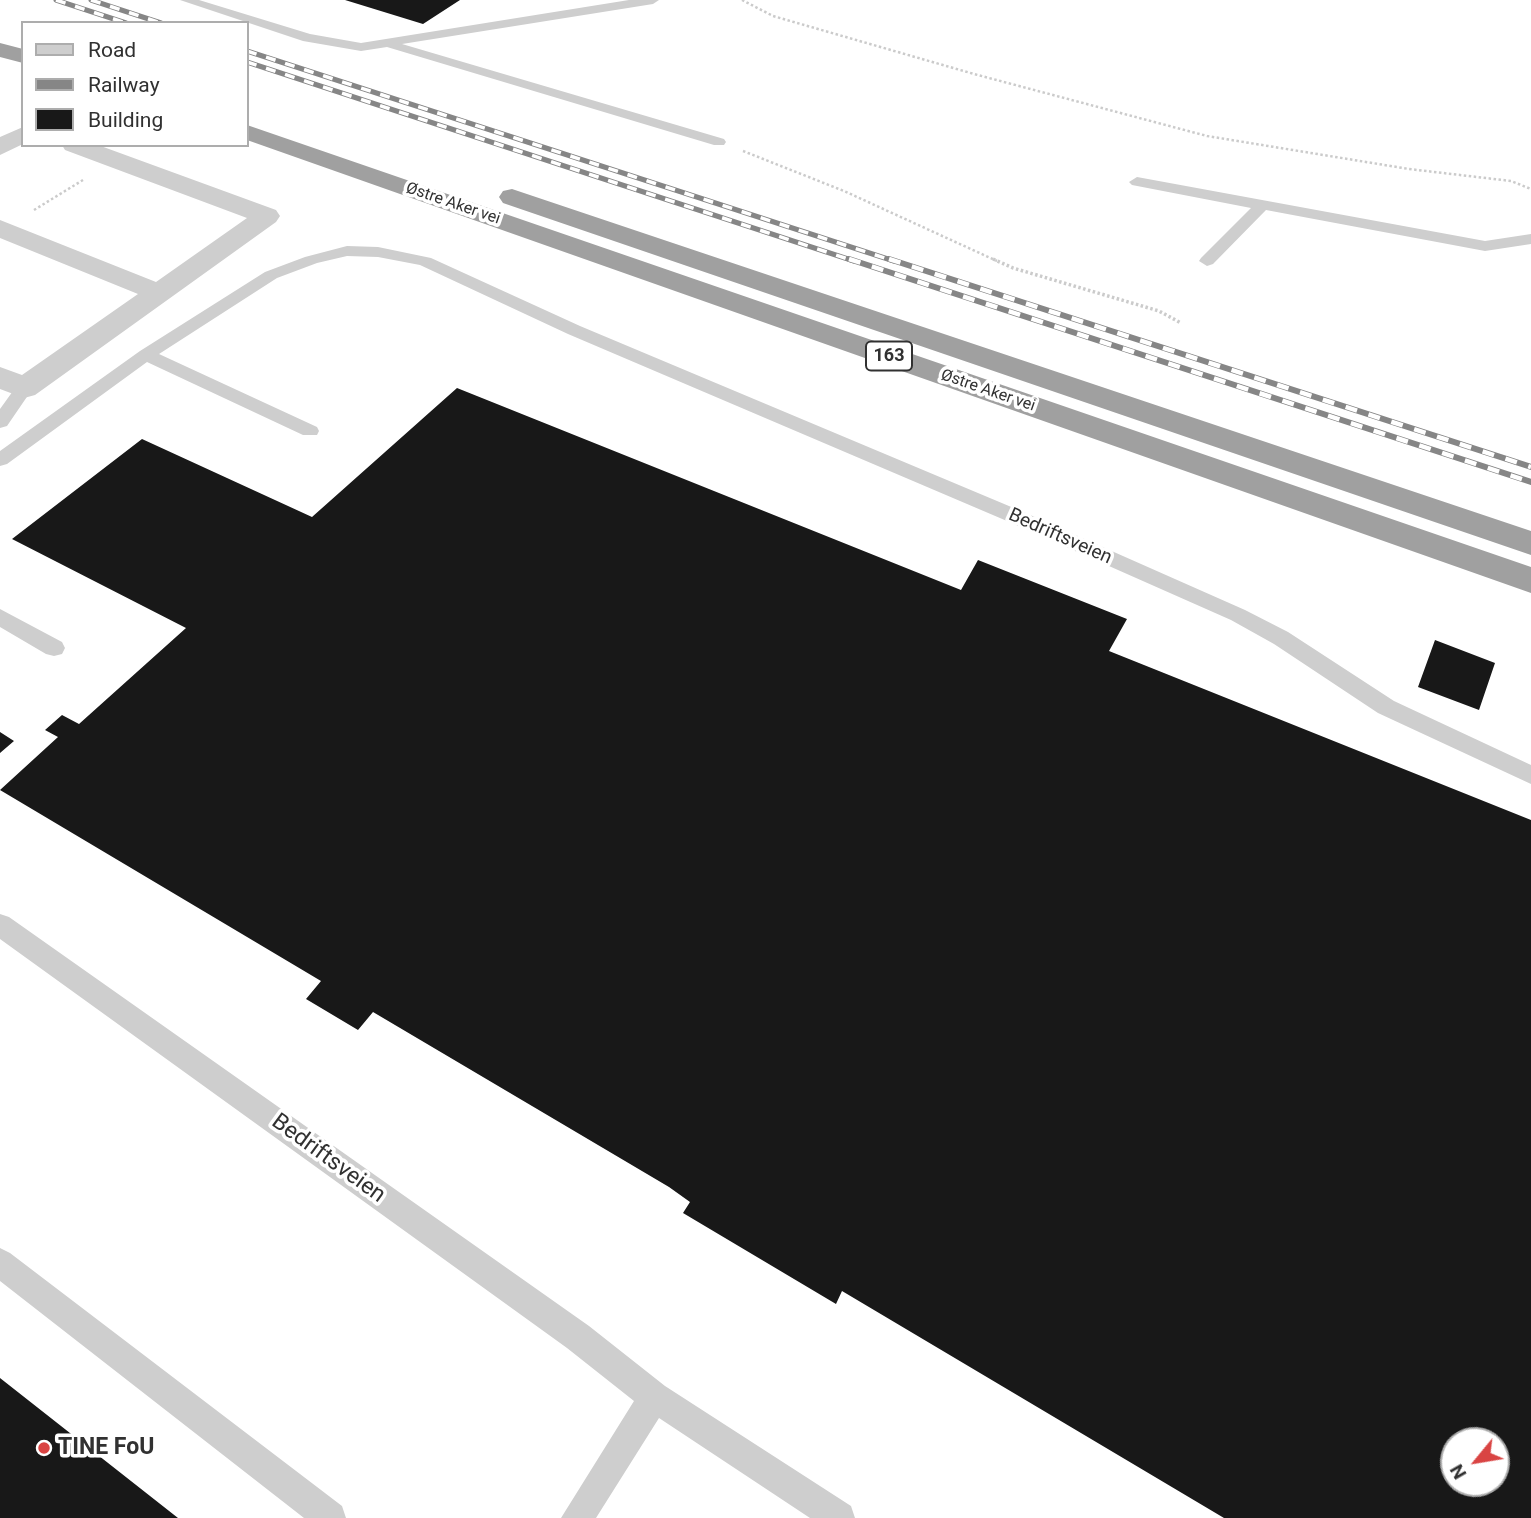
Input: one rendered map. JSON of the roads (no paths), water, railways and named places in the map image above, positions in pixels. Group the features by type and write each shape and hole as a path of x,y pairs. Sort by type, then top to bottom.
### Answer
{"highway":[{"path":"0,50 21,55"},
{"name":"Østre Aker vei","path":"248,107 1531,543"},
{"name":"Østre Aker vei","path":"248,132 1531,580"}],"street":[{"path":"0,147 21,135"},
{"path":"12,382 159,293 267,216 79,147"},
{"path":"1,228 159,293"}],"lane":[{"path":"186,0 308,38 361,47 653,0"},
{"path":"387,44 719,142"},
{"path":"1137,182 1260,207 1485,246 1531,239"},
{"path":"1207,261 1260,207"},
{"name":"Bedriftsveien","path":"0,460 146,355 271,275 347,251 425,261 574,330 1021,519 1238,615 1281,638 1386,707 1531,775"},
{"path":"146,355 310,431"},
{"path":"0,422 12,382"},
{"path":"0,617 54,648"},
{"name":"Bedriftsveien","path":"0,925 578,1337 654,1397 839,1518"},
{"path":"0,1263 330,1518"},
{"path":"577,1518 654,1397"}],"railway":[{"path":"56,0 120,21"},
{"path":"91,0 155,21"},
{"path":"248,51 894,261"},
{"path":"248,62 854,261"},
{"path":"849,259 1531,482"},
{"path":"889,259 1531,467"}],"place":[{"name":"TINE FoU","path":"44,1448"}]}
